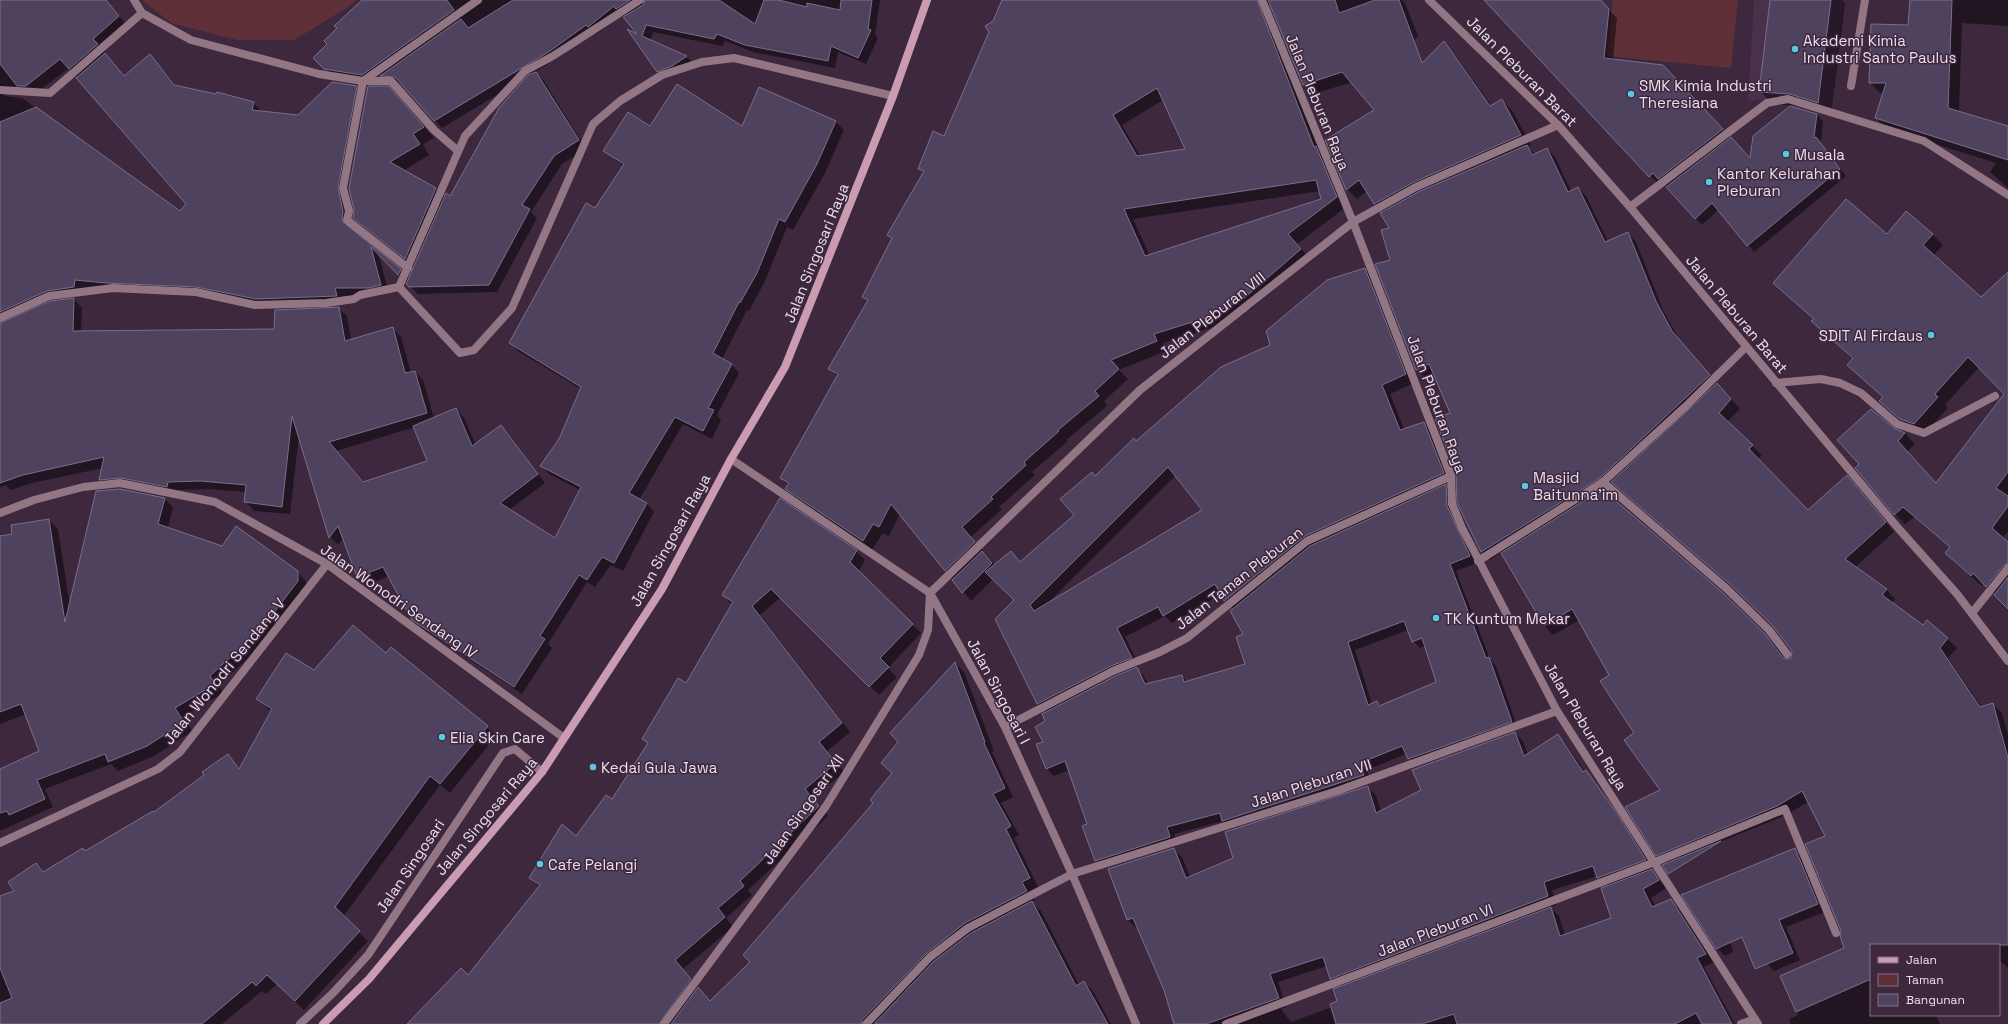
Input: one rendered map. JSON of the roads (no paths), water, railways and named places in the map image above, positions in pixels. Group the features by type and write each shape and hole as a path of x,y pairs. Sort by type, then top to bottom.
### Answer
{"main road":[{"name":"Jalan Singosari Raya","path":"323,1024 369,979 542,772 662,589 731,459 785,367 893,96 927,0"}],"street":[{"path":"134,0 142,13 191,40 319,74 363,81 391,80 434,130 458,151"},
{"path":"408,268 347,220 349,211 343,188 363,81 478,0"},
{"path":"399,287 465,136 525,72 553,56 640,0"},
{"name":"Jalan Pleburan Raya","path":"1262,0 1353,222 1451,476 1452,504 1478,561 1557,711 1757,1021"},
{"name":"Jalan Pleburan Barat","path":"1429,0 1558,125 1630,207 1776,383 1972,613 2008,661"},
{"path":"1851,86 1865,0"},
{"path":"0,90 50,93 142,13"},
{"path":"399,287 460,354 474,350 512,308 593,124 620,101 662,75 702,62 734,58 893,96"},
{"path":"1630,207 1767,103 1783,100 1788,100 1924,141 2008,195"},
{"name":"Jalan Pleburan VIII","path":"930,593 1140,390 1353,222 1416,187 1558,125"},
{"path":"0,318 49,296 113,288 196,292 254,305 326,303 354,299 360,295 399,287"},
{"path":"1478,561 1603,482 1686,406 1746,346"},
{"path":"1776,383 1821,379 1840,382 1861,393 1897,424 1924,433 1995,396"},
{"name":"Jalan Singosari I","path":"731,459 930,593 1005,727 1072,874 1136,1024"},
{"name":"Jalan Taman Pleburan","path":"1005,727 1112,671 1160,652 1187,638 1307,541 1451,476"},
{"name":"Jalan Wonodri Sendang IV","path":"0,513 34,500 82,487 120,482 215,502 327,564 564,738"},
{"path":"1603,482 1727,589 1769,630 1786,654"},
{"name":"Jalan Wonodri Sendang V","path":"0,843 158,769 180,752 327,564"},
{"path":"1972,613 2008,568"},
{"name":"Jalan Singosari XII","path":"664,1024 826,806 919,655 928,630 930,593"},
{"name":"Jalan Pleburan VII","path":"866,1024 930,957 968,928 1072,874 1338,791 1557,711"},
{"name":"Jalan Singosari","path":"300,1024 333,993 368,955 503,753 515,749 542,772"},
{"name":"Jalan Pleburan VI","path":"1226,1024 1655,862 1785,809 1836,933"},
{"path":"1741,1024 1757,1021"}],"place":[{"name":"Akademi Kimia Industri Santo Paulus","path":"1795,49"},
{"name":"SMK Kimia Industri Theresiana","path":"1631,94"},
{"name":"Musala","path":"1786,154"},
{"name":"Kantor Kelurahan Pleburan","path":"1709,182"},
{"name":"SDIT Al Firdaus","path":"1931,335"},
{"name":"Masjid Baitunna'im","path":"1525,486"},
{"name":"TK Kuntum Mekar","path":"1436,618"},
{"name":"Elia Skin Care","path":"442,737"},
{"name":"Kedai Gula Jawa","path":"593,767"},
{"name":"Cafe Pelangi","path":"540,864"}]}
